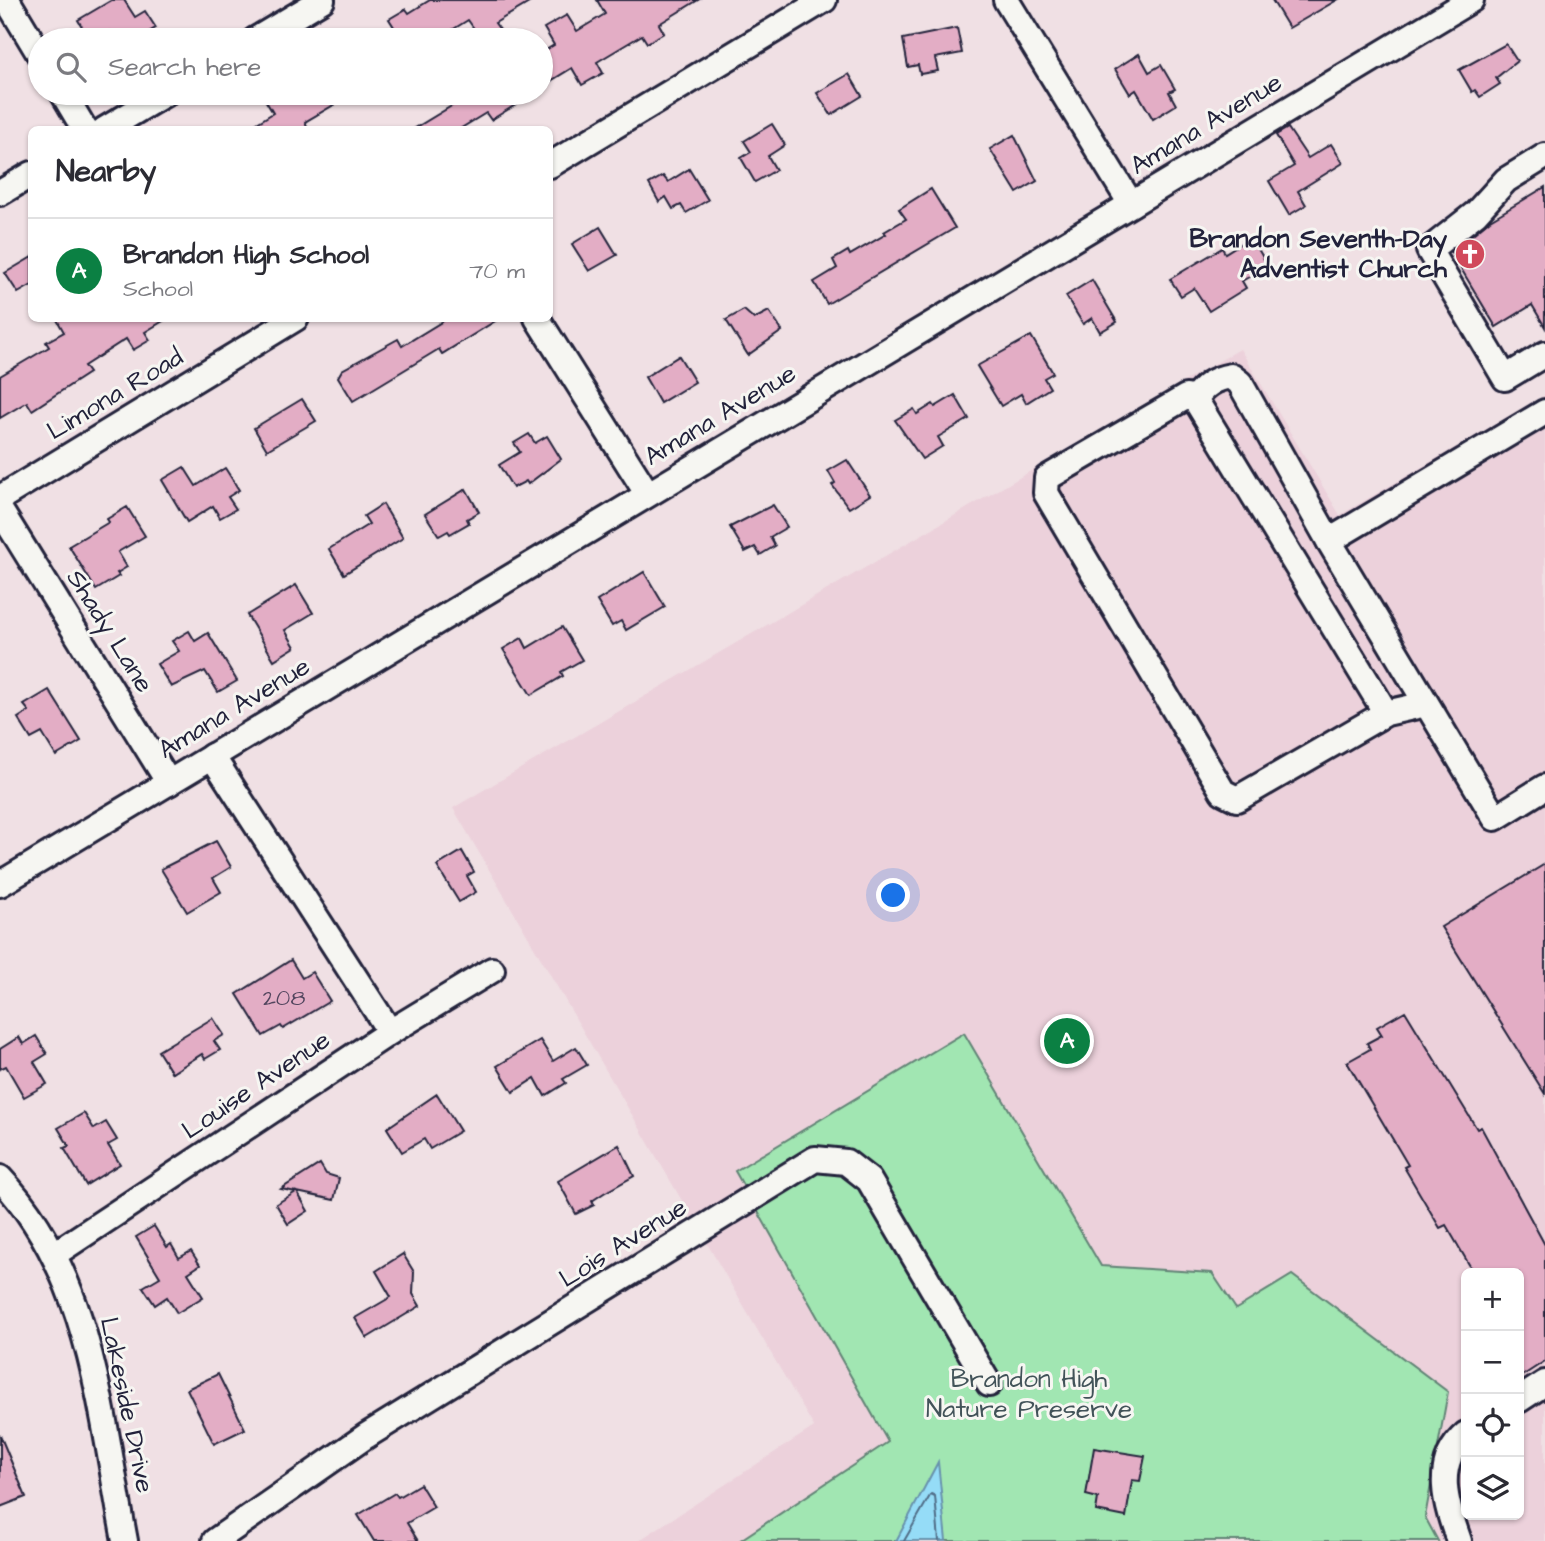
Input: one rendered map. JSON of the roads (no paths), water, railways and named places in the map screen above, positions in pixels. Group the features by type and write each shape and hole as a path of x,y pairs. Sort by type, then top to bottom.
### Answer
{"street":[{"path":"7,0 28,35"},
{"path":"275,28 322,0"},
{"path":"553,163 824,0"},
{"path":"1006,0 1131,204"},
{"name":"Amana Avenue","path":"0,884 1471,0"},
{"path":"70,105 83,126"},
{"path":"111,126 146,105"},
{"path":"1545,156 1506,180 1476,213 1429,250 1505,378 1545,354"},
{"path":"0,193 28,176"},
{"name":"Limona Road","path":"0,498 289,322"},
{"path":"540,322 647,493"},
{"path":"1195,399 1204,387 1217,379 1231,376 1240,383 1329,541 1495,818 1545,788"},
{"path":"1386,713 1195,399 1186,397 1047,478 1046,493 1223,792 1237,799 1386,713 1426,704"},
{"path":"1329,541 1545,412"},
{"name":"Shady Lane","path":"0,510 169,783"},
{"path":"212,756 390,1032"},
{"name":"Louise Avenue","path":"56,1253 390,1032 492,970"},
{"name":"Lois Avenue","path":"215,1541 366,1436 815,1159 846,1162 869,1180 989,1384"},
{"name":"Lakeside Drive","path":"0,1178 56,1253 87,1339 125,1541"},
{"path":"1524,1397 1545,1383"},
{"path":"1459,1541 1444,1484 1446,1465 1454,1446 1461,1439"}],"water":[{"path":"938,1462 946,1541 896,1541"}],"place":[{"name":"Brandon Seventh-Day Adventist Church","path":"1470,254"},
{"name":"Brandon High School","path":"1067,1041"}],"park label":[{"name":"Brandon High Nature Preserve","path":"1029,1394"}]}
